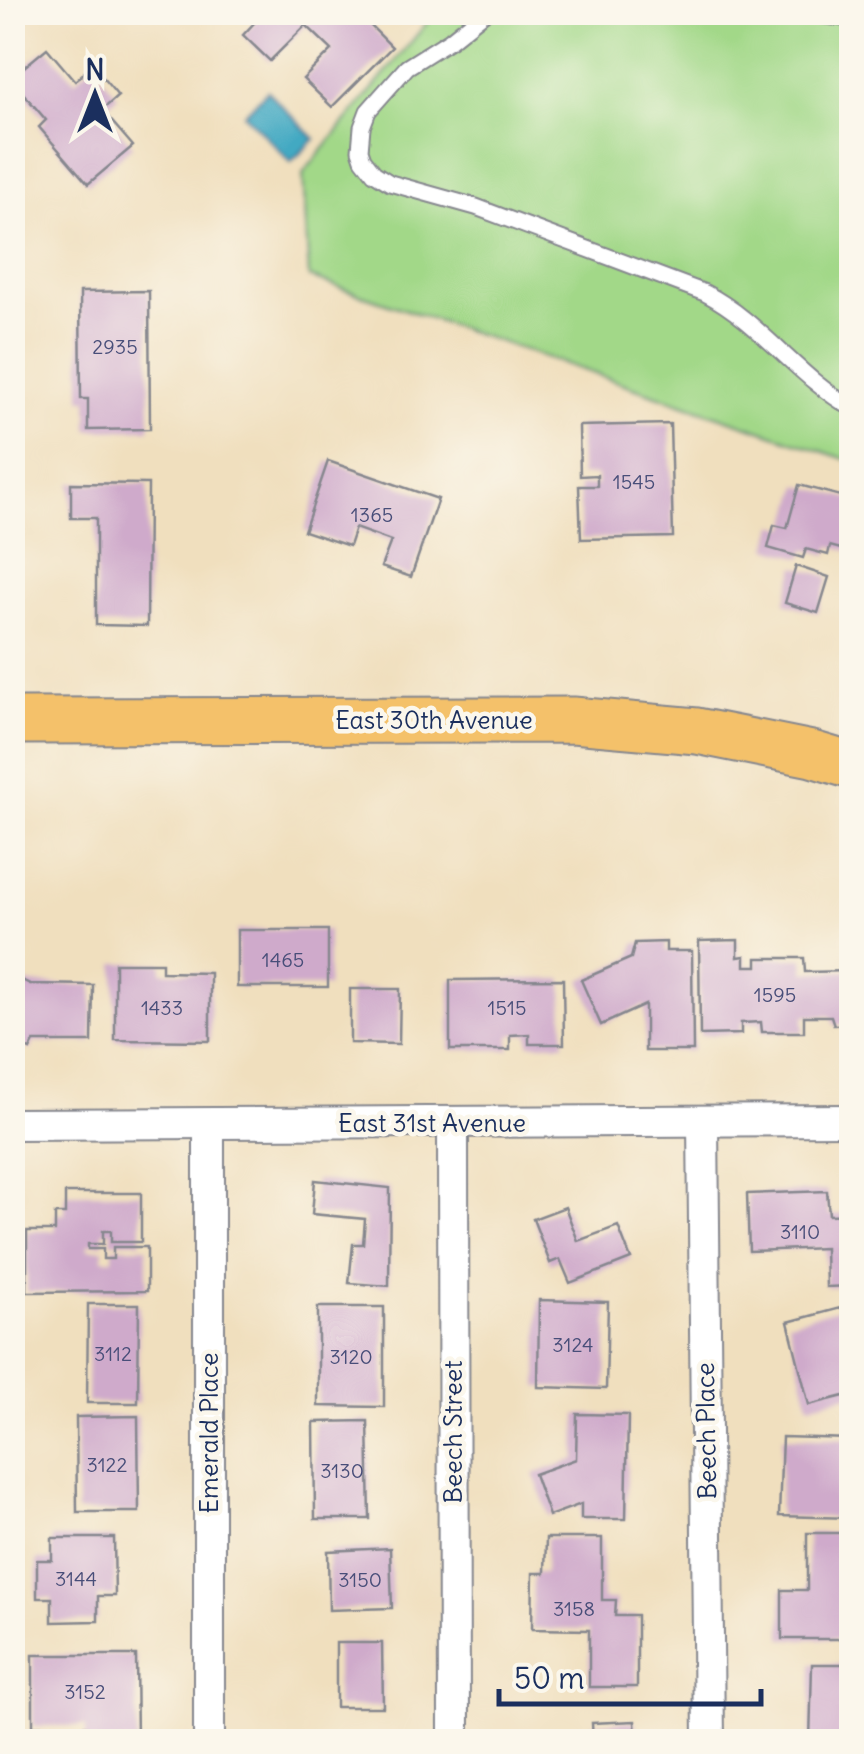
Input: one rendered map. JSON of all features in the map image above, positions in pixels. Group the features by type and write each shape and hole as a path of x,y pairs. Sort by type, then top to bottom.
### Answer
{"main road":[{"name":"East 30th Avenue","path":"12,721 573,720 698,731 852,766"}],"street":[{"name":"East 31st Avenue","path":"12,1124 852,1120"},
{"name":"Beech Place","path":"703,1121 709,1742"},
{"name":"Beech Street","path":"453,1122 454,1742"},
{"name":"Emerald Place","path":"208,1742 209,1125"}],"lane":[{"path":"484,12 450,40 407,66 368,111 360,140 363,158 374,172 390,183 569,240 705,292 739,312 806,375 852,408"},
{"path":"792,12 852,19"}],"green space":[{"path":"435,13 851,13 851,461 309,277 303,174"}],"water":[{"path":"267,91 315,139 291,162 244,114"}],"building":[{"path":"246,12 357,12 392,47 332,107 303,79 332,50 306,25 270,61 243,35 255,22"},
{"path":"47,48 75,81 92,65 118,96 102,110 133,146 88,184 39,127 46,120 12,80"},
{"path":"149,291 150,429 88,430 88,399 81,399 80,292"},
{"path":"670,424 673,537 581,539 579,486 597,486 597,475 580,476 579,426"},
{"path":"328,461 438,499 411,577 381,567 391,541 355,528 349,546 304,531"},
{"path":"71,483 148,484 147,626 96,625 96,518 71,518"},
{"path":"799,485 852,499 852,552 830,546 828,555 806,549 803,558 768,548 774,525 787,528"},
{"path":"796,566 829,577 818,613 785,603"},
{"path":"237,930 328,930 328,987 237,987"},
{"path":"738,940 738,957 745,956 745,966 757,966 757,958 804,958 805,972 852,971 852,1024 834,1025 831,1016 804,1016 804,1032 762,1032 761,1022 741,1023 741,1034 700,1035 699,941"},
{"path":"666,942 666,951 692,951 693,1051 645,1051 645,1005 601,1025 581,980 631,958 635,943"},
{"path":"115,963 162,963 162,972 210,973 210,1041 115,1040"},
{"path":"12,975 30,984 93,985 92,1042 34,1042 30,1050 12,1041"},
{"path":"563,979 564,1044 529,1044 529,1034 510,1035 510,1050 450,1050 450,980"},
{"path":"350,989 400,989 399,1044 350,1043"},
{"path":"315,1180 390,1188 389,1286 349,1283 353,1244 363,1244 365,1219 312,1214"},
{"path":"827,1191 829,1215 852,1214 852,1286 826,1287 825,1248 749,1251 747,1194"},
{"path":"65,1193 141,1193 141,1242 111,1242 111,1231 103,1231 103,1244 88,1244 88,1249 103,1249 103,1259 113,1259 113,1247 147,1247 147,1291 27,1292 27,1231 55,1231 55,1214 65,1214"},
{"path":"565,1207 578,1241 618,1226 631,1259 570,1283 560,1259 550,1263 533,1219"},
{"path":"539,1300 608,1302 606,1389 538,1387"},
{"path":"88,1304 139,1304 138,1403 87,1403"},
{"path":"852,1305 852,1394 809,1405 788,1322"},
{"path":"318,1307 384,1307 384,1407 318,1406"},
{"path":"577,1414 628,1415 626,1519 581,1519 581,1504 549,1516 534,1474 576,1459"},
{"path":"138,1416 139,1512 77,1512 76,1417"},
{"path":"368,1421 370,1519 315,1519 314,1422"},
{"path":"782,1437 852,1439 852,1518 779,1516"},
{"path":"807,1533 852,1533 852,1639 782,1639 782,1590 807,1590"},
{"path":"52,1538 114,1538 115,1596 98,1596 98,1621 52,1622 52,1598 37,1598 37,1560 52,1560"},
{"path":"546,1538 602,1538 602,1600 616,1600 615,1616 637,1616 637,1687 589,1687 589,1630 532,1629 533,1573 545,1573"},
{"path":"390,1548 392,1608 329,1610 328,1551"},
{"path":"336,1643 382,1643 383,1707 336,1707"},
{"path":"33,1655 136,1655 137,1742 86,1742 86,1726 33,1726"},
{"path":"812,1664 852,1664 852,1742 810,1742"},
{"path":"635,1721 636,1742 593,1742 592,1723"}]}
